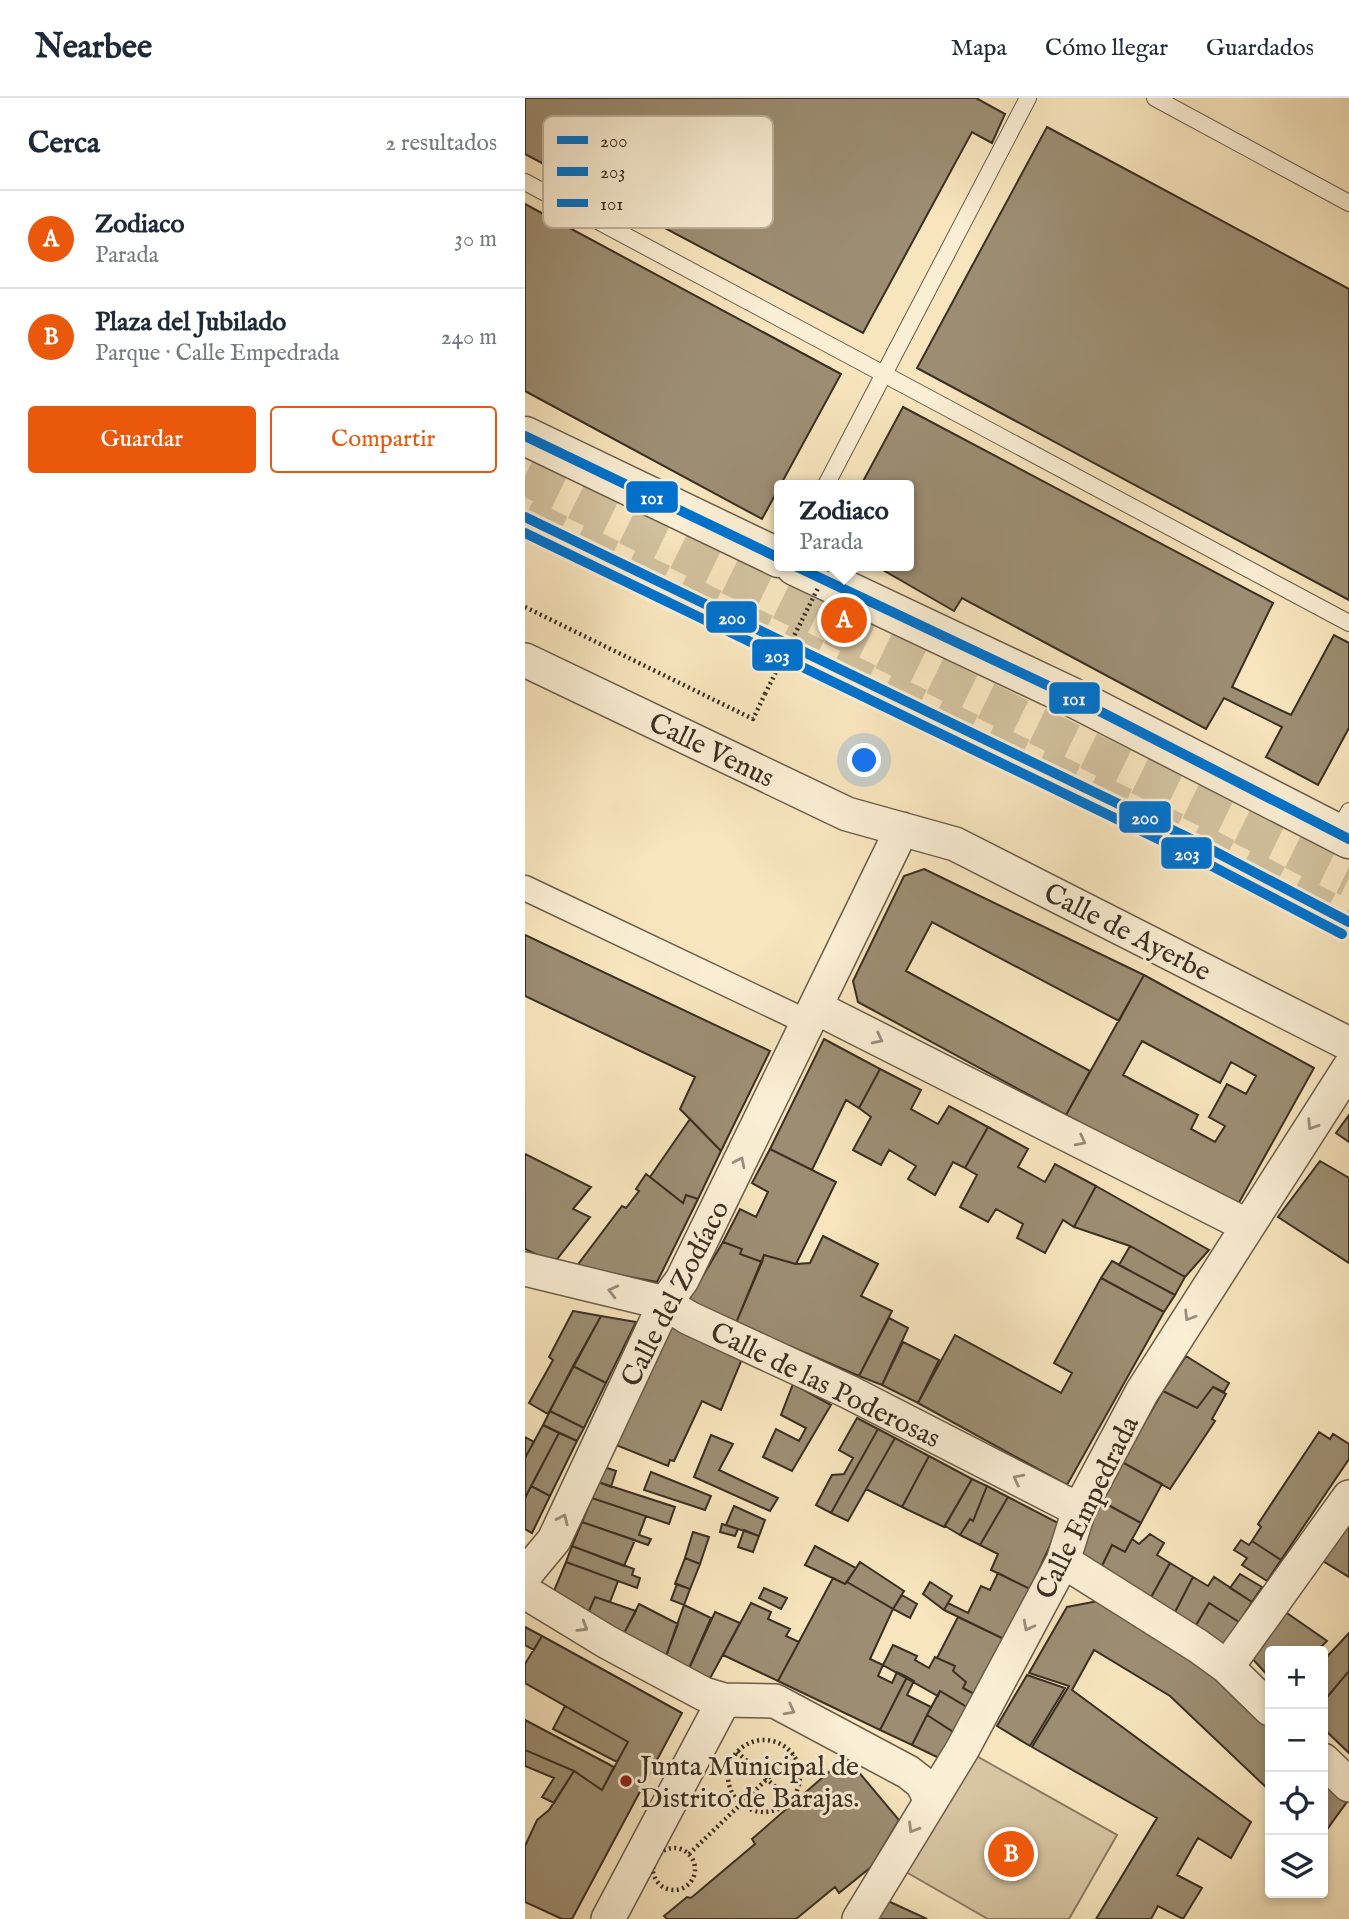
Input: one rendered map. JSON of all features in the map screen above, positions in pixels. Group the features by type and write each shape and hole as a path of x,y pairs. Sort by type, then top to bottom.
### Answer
{"street":[{"path":"525,436 774,556"},
{"path":"806,571 1345,827"},
{"name":"Calle Venus","path":"525,660 847,814 902,829"},
{"name":"Calle del Zodíaco","path":"525,1575 554,1540 665,1303 682,1280 902,829"},
{"name":"Calle de Ayerbe","path":"902,829 955,844 1349,1044"},
{"path":"525,888 813,1016 1246,1225"},
{"name":"Calle Empedrada","path":"859,1919 962,1749 1063,1561 1079,1510 1142,1392 1246,1225 1349,1068"},
{"name":"Calle de las Poderosas","path":"525,1269 665,1303 689,1318 849,1392 1079,1510"},
{"path":"1227,1667 1349,1497"},
{"path":"1063,1561 1227,1667 1265,1704"},
{"path":"525,1592 704,1694 724,1700 775,1702 908,1772 922,1783 930,1798"},
{"path":"608,1919 724,1700"},
{"path":"1328,1765 1349,1785"}],"lane":[{"path":"829,480 1028,98"},
{"path":"1155,98 1349,203"},
{"path":"525,182 543,192"},
{"path":"611,228 1349,623"}],"path":[{"path":"525,607 753,719 826,571"},
{"path":"766,1740 778,1742 793,1754 800,1767 800,1784 790,1801 772,1811 761,1812 742,1803 730,1786 728,1772 737,1752 745,1745 766,1740"},
{"path":"737,1752 790,1801"},
{"path":"689,1854 793,1754"}],"shaded area":[{"path":"973,1754 1117,1835 1069,1919 988,1919 906,1872"}],"building":[{"path":"525,98 976,98 1005,114 992,143 972,132 863,333 665,228 773,228 773,116 543,116 543,164 525,154"},
{"path":"1047,127 1349,289 1349,600 917,368"},
{"path":"525,204 543,214 543,228 570,228 841,374 783,480 774,480 774,497 762,519 525,391"},
{"path":"903,407 1273,603 1232,687 1291,715 1334,635 1349,643 1349,728 1318,785 1266,757 1282,727 1224,698 1206,729 962,598 954,611 885,571 914,571 914,480 864,480"},
{"path":"924,869 1144,975 1119,1021 932,922 906,971 1090,1071 1066,1115 858,1002 853,981 904,876"},
{"path":"525,935 770,1051 721,1151 680,1109 695,1077 525,996"},
{"path":"1144,975 1314,1068 1236,1208 1066,1115","holes":["1142,1041 1220,1083 1231,1062 1256,1076 1246,1094 1227,1084 1209,1117 1225,1126 1215,1142 1191,1129 1198,1115 1123,1075"]},
{"path":"824,1039 880,1069 859,1108 846,1100 812,1170 770,1149"},
{"path":"880,1069 921,1090 911,1109 938,1124 949,1106 988,1127 965,1168 953,1162 935,1195 908,1179 916,1166 889,1150 881,1165 853,1150 871,1117 859,1108"},
{"path":"1349,1115 1349,1142 1336,1133"},
{"path":"690,1119 721,1151 698,1199 686,1195 683,1203 650,1177"},
{"path":"988,1127 1028,1149 1018,1167 1045,1182 1055,1164 1096,1186 1074,1227 1063,1220 1045,1253 1017,1238 1023,1224 996,1209 988,1222 960,1207 977,1175 965,1168"},
{"path":"770,1149 836,1182 796,1264 764,1255 762,1262 740,1254 742,1249 723,1242 740,1209 756,1217 768,1192 752,1183"},
{"path":"525,1154 591,1187 573,1209 590,1217 554,1263 525,1249"},
{"path":"1320,1161 1349,1178 1349,1263 1278,1217"},
{"path":"646,1174 683,1203 686,1195 698,1199 657,1282 576,1267 622,1206 626,1208 639,1191 636,1189"},
{"path":"1096,1186 1209,1250 1185,1277 1130,1246 1074,1227"},
{"path":"823,1236 878,1264 861,1296 892,1311 859,1376 736,1323 764,1255 796,1264 810,1263"},
{"path":"723,1242 742,1249 740,1254 762,1262 736,1323 688,1301"},
{"path":"1130,1246 1185,1277 1175,1295 1119,1265"},
{"path":"1112,1261 1175,1295 1164,1312 1101,1278"},
{"path":"1101,1278 1164,1312 1067,1485 918,1403 955,1335 1061,1393 1072,1373 1054,1363"},
{"path":"573,1311 601,1316 548,1414 529,1403 553,1360 549,1357"},
{"path":"601,1316 636,1322 606,1383 573,1366"},
{"path":"889,1318 908,1328 882,1385 859,1376"},
{"path":"670,1324 742,1359 721,1410 702,1401 674,1461 670,1460 668,1466 616,1445"},
{"path":"903,1342 939,1360 918,1403 882,1385"},
{"path":"1186,1356 1229,1383 1224,1392 1213,1387 1197,1408 1163,1391"},
{"path":"573,1366 606,1383 584,1428 550,1411"},
{"path":"793,1384 831,1405 792,1471 763,1457 776,1429 799,1441 806,1428 781,1415"},
{"path":"1213,1387 1226,1394 1212,1419 1215,1421 1170,1489 1122,1462 1163,1391 1197,1408"},
{"path":"550,1411 584,1428 577,1441 543,1425"},
{"path":"857,1418 878,1429 831,1513 816,1505 832,1475 844,1474 853,1458 839,1450"},
{"path":"543,1425 559,1433 525,1498 525,1458"},
{"path":"878,1429 895,1438 848,1521 831,1513"},
{"path":"1319,1432 1330,1439 1333,1434 1349,1444 1349,1459 1281,1560 1252,1541 1261,1527 1258,1524"},
{"path":"559,1433 577,1441 550,1496 531,1486"},
{"path":"711,1435 733,1444 719,1470 778,1498 770,1511 694,1477"},
{"path":"525,1437 534,1442 525,1458"},
{"path":"895,1438 929,1456 902,1507 866,1489"},
{"path":"929,1456 972,1479 944,1527 902,1507"},
{"path":"1122,1462 1162,1484 1141,1523 1101,1501"},
{"path":"604,1467 616,1471 611,1487 598,1482"},
{"path":"651,1472 711,1496 705,1510 644,1490"},
{"path":"972,1479 987,1486 973,1521 970,1519 960,1535 945,1526"},
{"path":"598,1482 675,1507 669,1524 592,1498"},
{"path":"531,1486 550,1496 532,1533 525,1529 525,1498"},
{"path":"987,1486 1008,1497 980,1545 960,1535 970,1519 973,1521"},
{"path":"1008,1497 1060,1524 1030,1589 991,1570 998,1554 980,1545"},
{"path":"592,1498 646,1516 639,1535 651,1539 648,1545 582,1522"},
{"path":"1101,1501 1141,1523 1125,1552 1112,1545 1101,1568 1076,1551"},
{"path":"734,1506 765,1520 759,1536 726,1525"},
{"path":"582,1522 635,1540 624,1566 572,1546"},
{"path":"722,1524 738,1529 735,1536 720,1532"},
{"path":"1349,1524 1349,1577 1318,1558"},
{"path":"744,1530 759,1536 753,1552 738,1547"},
{"path":"693,1532 709,1537 700,1564 685,1558"},
{"path":"1150,1534 1164,1543 1157,1555 1170,1563 1150,1599 1101,1568 1112,1545 1125,1552 1132,1539 1139,1544"},
{"path":"1241,1540 1249,1545 1252,1541 1281,1560 1267,1581 1242,1565 1247,1558 1234,1550"},
{"path":"572,1546 634,1569 632,1575 640,1578 637,1588 566,1562"},
{"path":"815,1546 856,1568 845,1584 805,1565"},
{"path":"685,1558 700,1564 690,1589 675,1584"},
{"path":"566,1562 618,1581 610,1602 595,1597 585,1620 551,1598"},
{"path":"860,1562 904,1591 893,1609 847,1582"},
{"path":"1170,1563 1193,1577 1174,1614 1150,1599"},
{"path":"998,1573 1030,1589 1006,1640 944,1610 948,1603 968,1613 981,1586 990,1590"},
{"path":"1240,1574 1262,1587 1252,1602 1230,1588"},
{"path":"1193,1577 1208,1586 1214,1577 1252,1602 1239,1622 1209,1603 1195,1627 1174,1614"},
{"path":"833,1578 845,1584 847,1582 893,1609 870,1659 883,1665 878,1676 892,1683 897,1672 907,1677 880,1730 778,1681"},
{"path":"930,1582 952,1596 944,1610 923,1594"},
{"path":"677,1584 690,1589 684,1605 671,1600"},
{"path":"764,1588 787,1598 781,1609 759,1598"},
{"path":"902,1595 917,1604 910,1618 893,1609"},
{"path":"595,1597 636,1611 621,1639 585,1620"},
{"path":"1098,1601 1190,1651 1265,1721 1265,1786 1170,1696 1094,1650 1072,1690 1251,1822 1231,1858 1198,1838 1177,1875 1202,1888 1183,1919 1158,1906 1151,1919 1096,1919 1157,1818 1032,1747 1069,1686 1029,1673 1067,1607"},
{"path":"751,1603 771,1612 768,1619 790,1629 786,1636 799,1642 778,1681 723,1655"},
{"path":"1209,1603 1239,1622 1223,1645 1195,1627"},
{"path":"639,1604 678,1624 664,1662 621,1639"},
{"path":"684,1605 711,1618 687,1673 664,1662"},
{"path":"1284,1611 1327,1641 1322,1646 1265,1646 1265,1673 1249,1655"},
{"path":"715,1612 740,1623 707,1684 687,1673"},
{"path":"958,1617 1006,1640 980,1697 963,1688 966,1682 953,1671 955,1666 937,1658"},
{"path":"525,1627 542,1636 534,1650 525,1645"},
{"path":"1349,1633 1349,1671 1328,1696 1328,1656"},
{"name":"Junta Municipal de Distrito de Barajas.","path":"542,1636 682,1713 572,1919 562,1919 525,1902 525,1846 537,1820 549,1810 574,1771 602,1790 628,1742 525,1683 525,1664"},
{"path":"893,1645 917,1656 915,1660 929,1668 935,1657 955,1666 953,1671 966,1682 963,1688 980,1697 972,1710 940,1691 938,1696 883,1665"},
{"path":"1349,1671 1349,1753 1328,1733 1328,1696"},
{"path":"1027,1675 1065,1688 1030,1746 997,1726"},
{"path":"907,1677 914,1681 907,1695 931,1707 912,1745 880,1730"},
{"path":"940,1691 970,1709 955,1733 927,1715"},
{"path":"565,1706 628,1742 617,1762 553,1729"},
{"path":"927,1715 955,1733 939,1758 912,1745"},
{"path":"525,1720 614,1767 602,1790 574,1771 525,1750"},
{"path":"525,1750 574,1771 554,1803 542,1797 554,1778 525,1766"},
{"path":"846,1757 899,1820 871,1867 839,1893 835,1887 796,1919 667,1919 664,1916 687,1897 691,1898 755,1844 752,1839"},
{"path":"1328,1780 1349,1799 1328,1828"},
{"path":"888,1901 927,1919 878,1919"}],"tunnel":[{"path":"525,476 1349,878"},
{"path":"525,517 1191,839 1349,922"}],"transit line":[{"name":"101","path":"525,436 774,556"},
{"name":"200","path":"525,517 1191,839 1349,922"},
{"name":"203","path":"525,533 1185,852 1342,934"},
{"name":"101","path":"806,571 1072,697 1349,839"}],"place":[{"name":"Zodiaco","path":"844,620"},
{"name":"Junta Municipal de Distrito de Barajas.","path":"626,1781"},
{"name":"Plaza del Jubilado","path":"1011,1854"}]}
